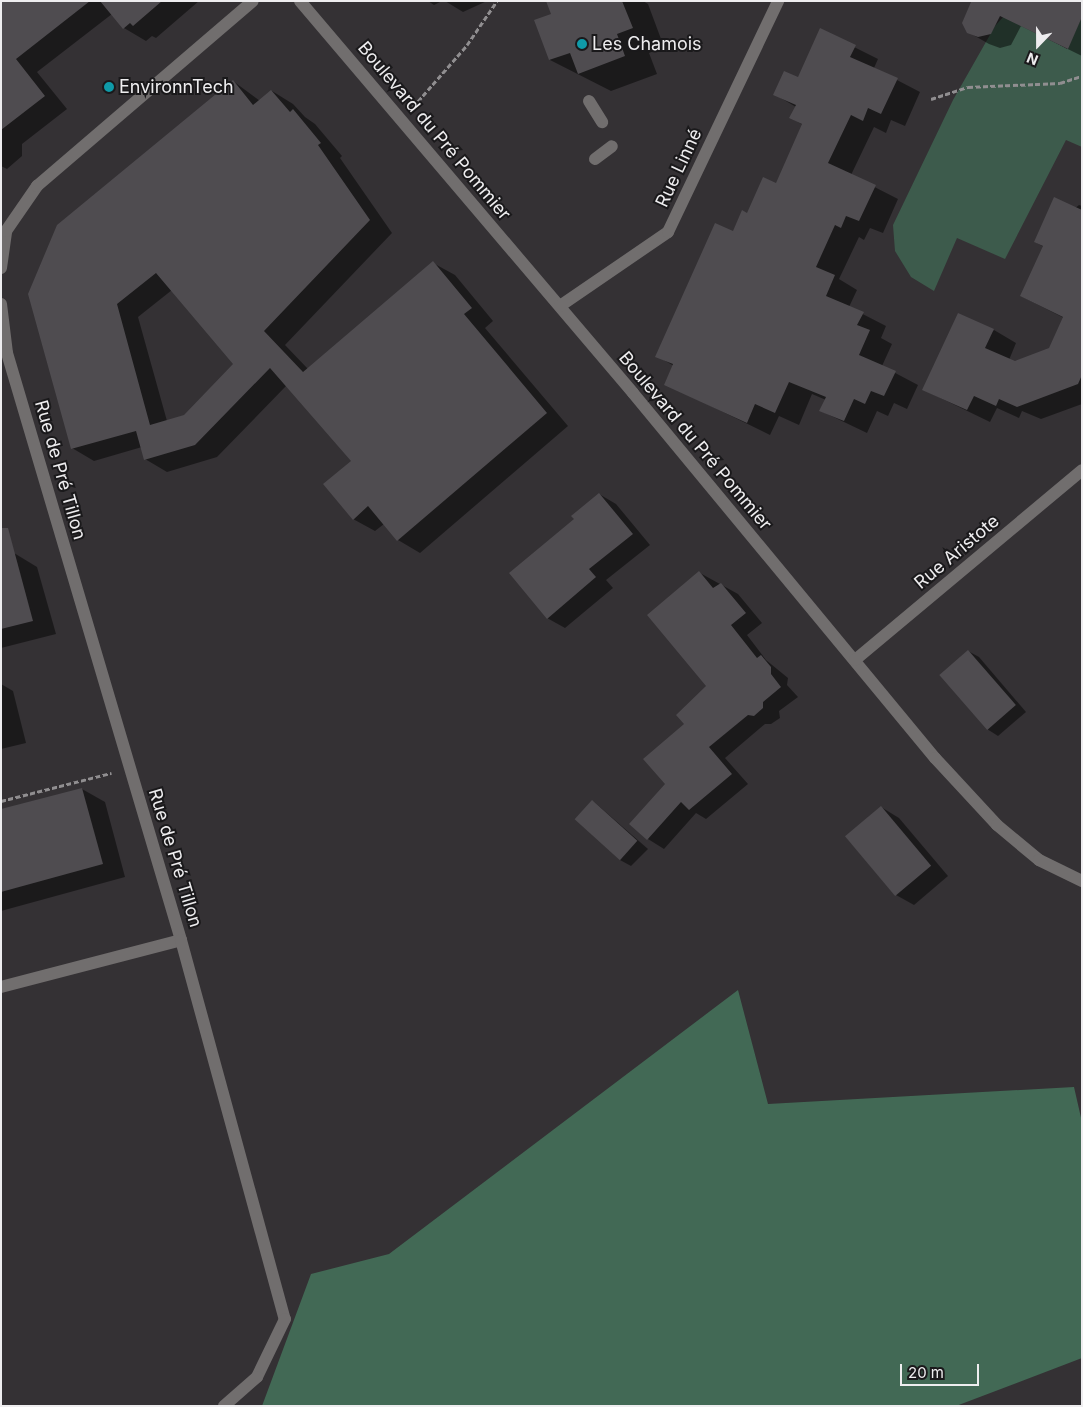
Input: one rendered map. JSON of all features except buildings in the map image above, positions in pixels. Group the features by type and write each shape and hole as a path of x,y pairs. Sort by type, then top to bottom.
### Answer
{"street":[{"path":"1,268 6,231 37,186 253,1"},
{"name":"Boulevard du Pré Pommier","path":"300,1 560,306 935,758 997,825 1040,860 1082,881"},
{"name":"Rue Linné","path":"560,306 668,232 778,1"},
{"path":"589,101 602,122"},
{"path":"595,159 612,146"},
{"name":"Rue de Pré Tillon","path":"1,304 7,353 181,940 285,1319 257,1377 224,1406"},
{"name":"Rue Aristote","path":"855,660 1081,472"},
{"path":"1,987 181,940"}],"path":[{"path":"402,121 467,46 497,1"},
{"path":"931,99 968,87 1060,83 1082,76"},
{"path":"1,801 129,769"}],"green space":[{"path":"1005,15 1067,49 1082,17 1082,147 1066,140 1005,259 957,238 934,291 911,277 895,251 893,225 953,100 995,26"},
{"path":"738,990 768,1104 1074,1087 1082,1122 1082,1358 956,1406 262,1406 311,1274 389,1254"}],"place":[{"name":"Les Chamois","path":"582,44"},
{"name":"EnvironnTech","path":"109,87"}]}
